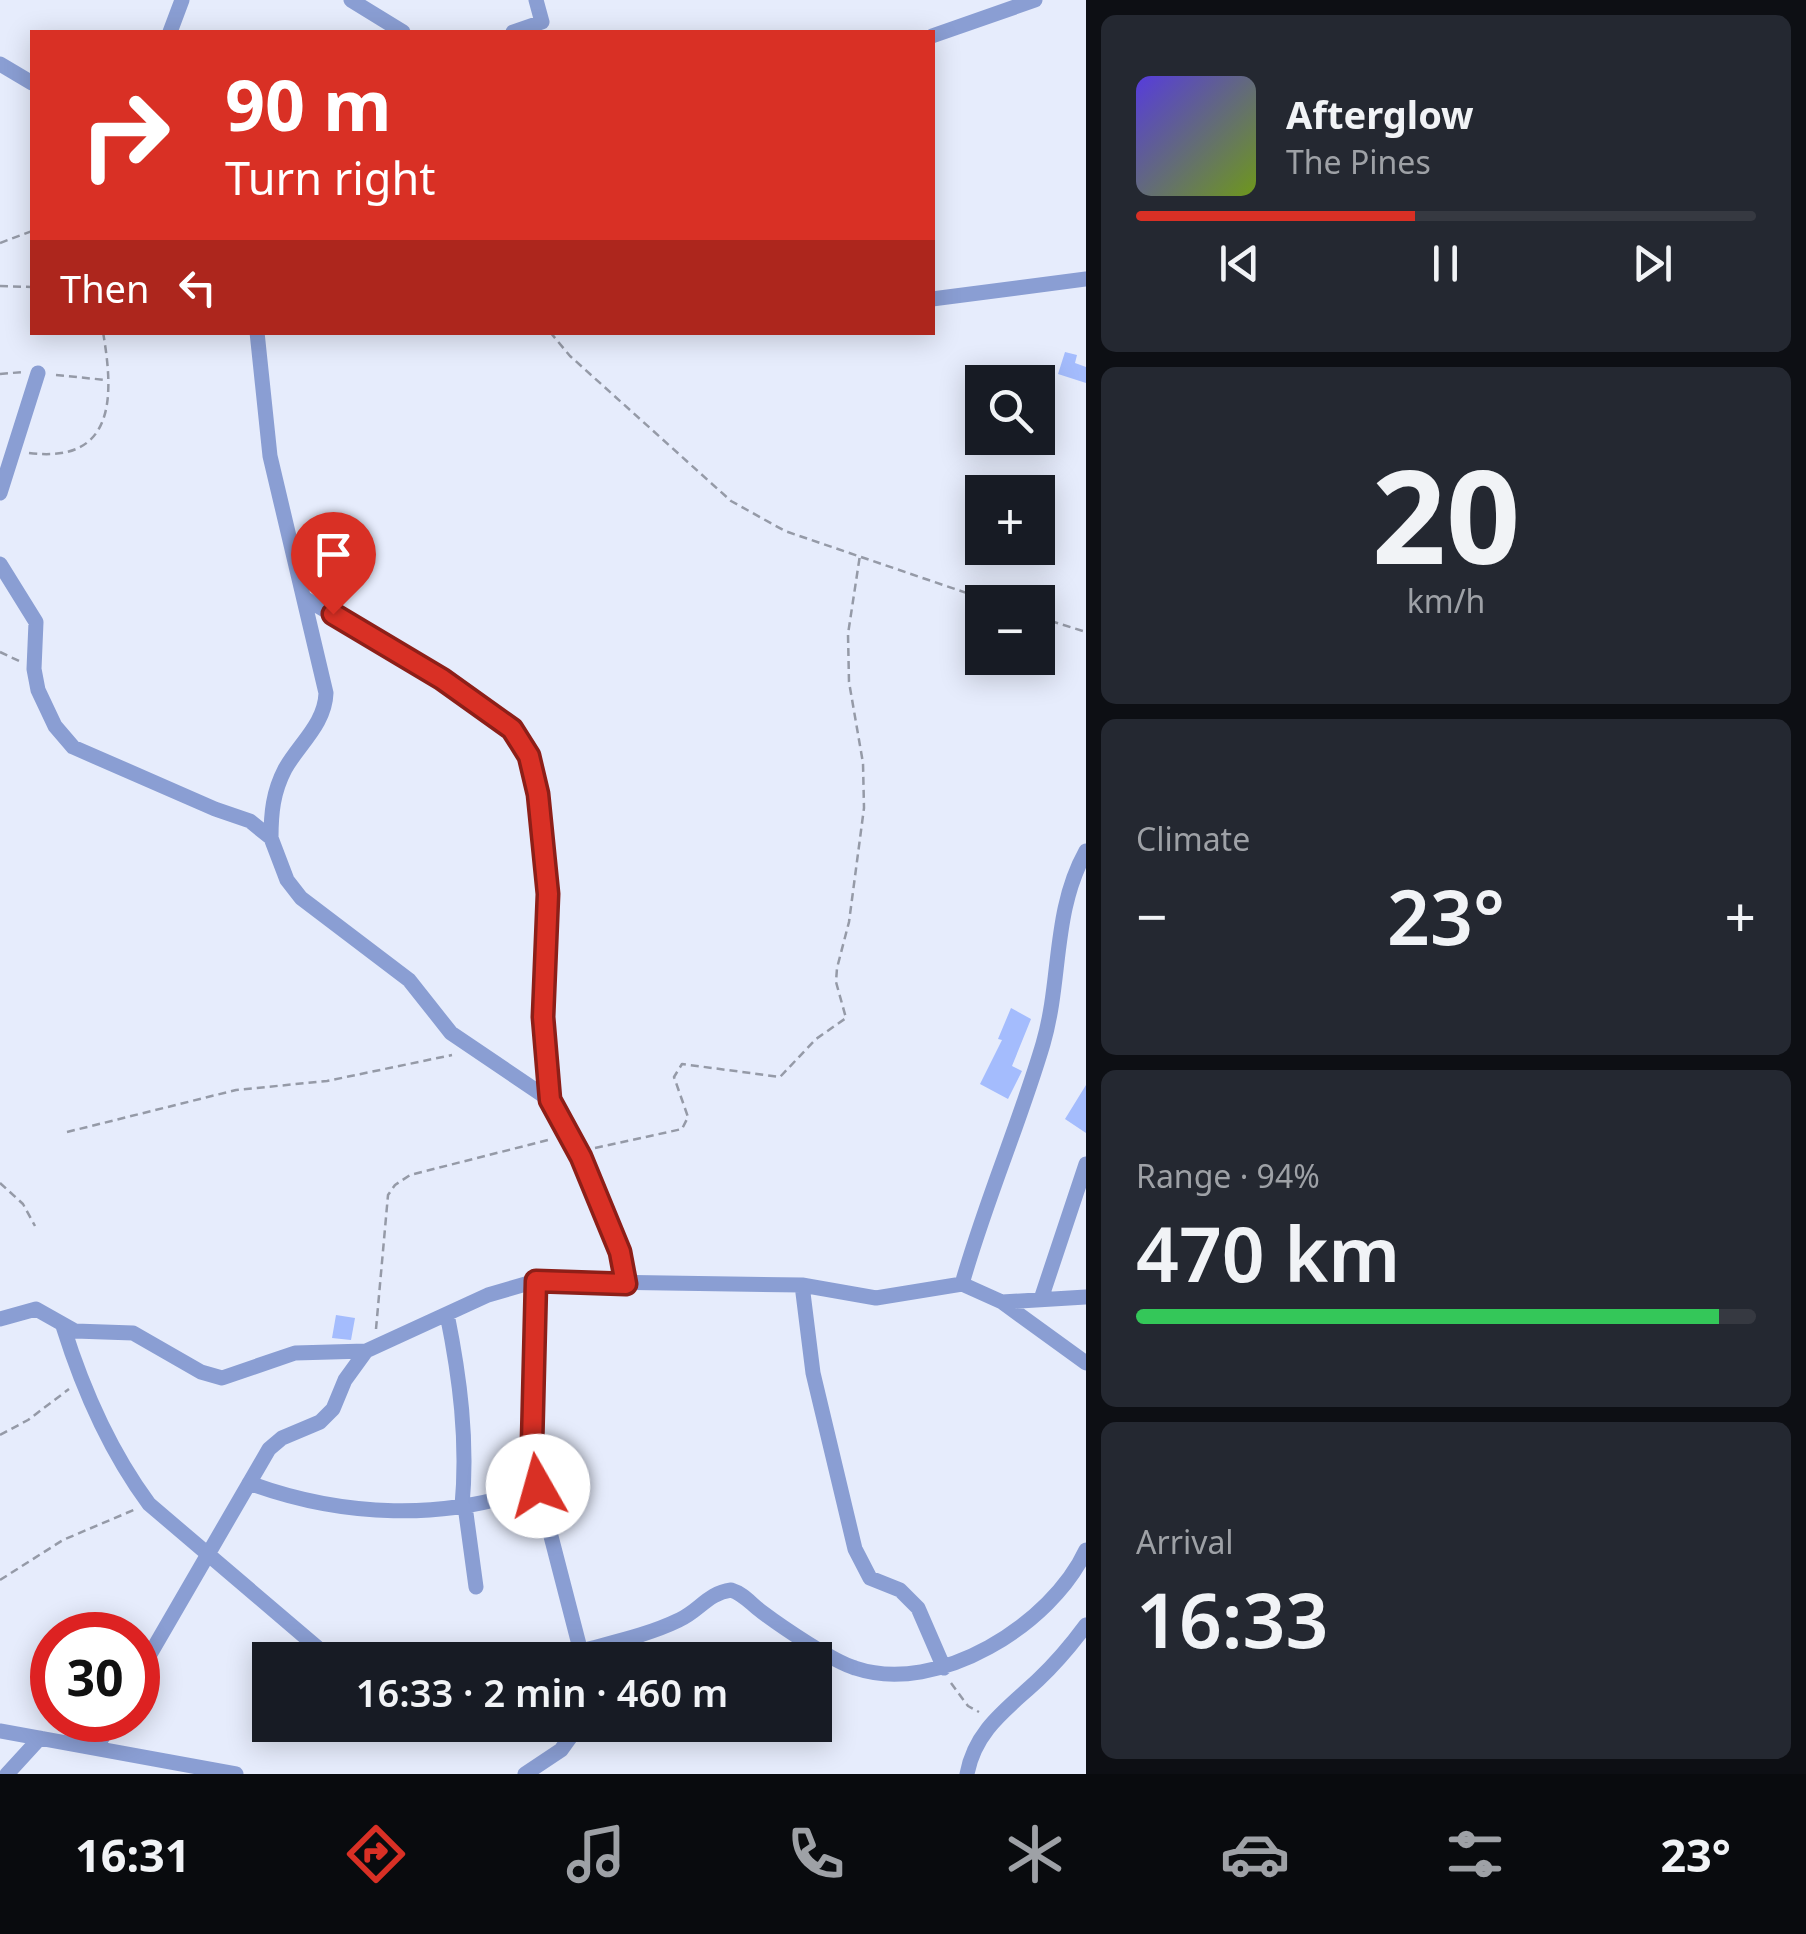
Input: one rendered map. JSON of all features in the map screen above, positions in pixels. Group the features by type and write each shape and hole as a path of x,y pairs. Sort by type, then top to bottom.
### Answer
{"street":[{"path":"171,30 182,0"},
{"path":"351,0 401,30"},
{"path":"520,30 542,22 536,0"},
{"path":"935,35 1035,0"},
{"path":"0,64 30,83"},
{"path":"935,298 1086,279"},
{"path":"257,335 270,456 324,675 326,708 286,767 274,793 272,838 287,880 301,898 409,980 451,1034 550,1100 581,1157 620,1252 626,1284"},
{"path":"0,494 38,373"},
{"path":"0,564 36,622 34,669 38,690 55,726 73,747 215,809 250,820 272,838"},
{"path":"306,599 442,679 512,729 529,756 538,794 548,894 543,1017 550,1100"},
{"path":"962,1284 984,1206 1044,1040 1064,905 1086,851"},
{"path":"1040,1299 1086,1164"},
{"path":"536,1281 532,1444 538,1486 578,1642"},
{"path":"0,1319 36,1309 75,1331 132,1333 201,1372 222,1378 295,1353 373,1348 488,1295 536,1281 802,1286 876,1298 962,1284 1002,1302 1086,1363"},
{"path":"802,1286 813,1373 854,1549 870,1578 900,1590 918,1608 944,1668"},
{"path":"1002,1302 1086,1298"},
{"path":"447,1314 460,1379 463,1506 476,1587"},
{"path":"64,1326 80,1380 125,1472 149,1504 311,1642"},
{"path":"160,1637 275,1443 313,1426 332,1408 345,1380 373,1348"},
{"path":"250,1483 303,1501 351,1510 463,1506 538,1486"},
{"path":"832,1654 856,1669 913,1673 944,1668 971,1657 1047,1606 1071,1580 1086,1550"},
{"path":"621,1642 676,1622 698,1610 710,1595 731,1590 811,1642"},
{"path":"967,1774 975,1746 993,1719 1042,1677 1086,1625"},
{"path":"0,1731 30,1736"},
{"path":"7,1774 36,1742"},
{"path":"65,1742 177,1769 236,1774"},
{"path":"97,1747 100,1742"},
{"path":"525,1774 546,1768 570,1742"}],"path":[{"path":"0,242 30,232"},
{"path":"0,286 30,287"},
{"path":"16,452 60,454 88,443 103,426 110,408 103,335"},
{"path":"552,335 570,356 732,501 785,531 965,592"},
{"path":"581,1157 600,1146 682,1130 688,1116 674,1077 682,1064 780,1076 816,1039 846,1018 836,982 837,968 849,922 864,808 863,764 850,682 848,634 860,554"},
{"path":"1055,622 1086,632"},
{"path":"0,652 34,669"},
{"path":"67,1132 236,1090 327,1081 473,1051"},
{"path":"373,1348 388,1195 395,1184 410,1176 570,1134"},
{"path":"0,1183 23,1204 35,1226"},
{"path":"0,1435 28,1420 80,1380"},
{"path":"0,1580 63,1540 149,1504"},
{"path":"944,1668 968,1706 993,1719"}],"building":[{"path":"1065,352 1077,355 1075,363 1086,367 1086,383 1058,374"},
{"path":"1011,1008 1031,1019 1012,1066 1022,1071 1008,1099 980,1084 1002,1040 998,1039"},
{"path":"1086,1085 1086,1133 1065,1119"},
{"path":"336,1315 355,1318 351,1340 332,1338"}],"route":[{"path":"333,614 442,679 512,729 529,756 538,794 548,894 543,1017 550,1100 581,1157 620,1252 626,1284 574,1279 536,1281 532,1444 538,1486"}]}
